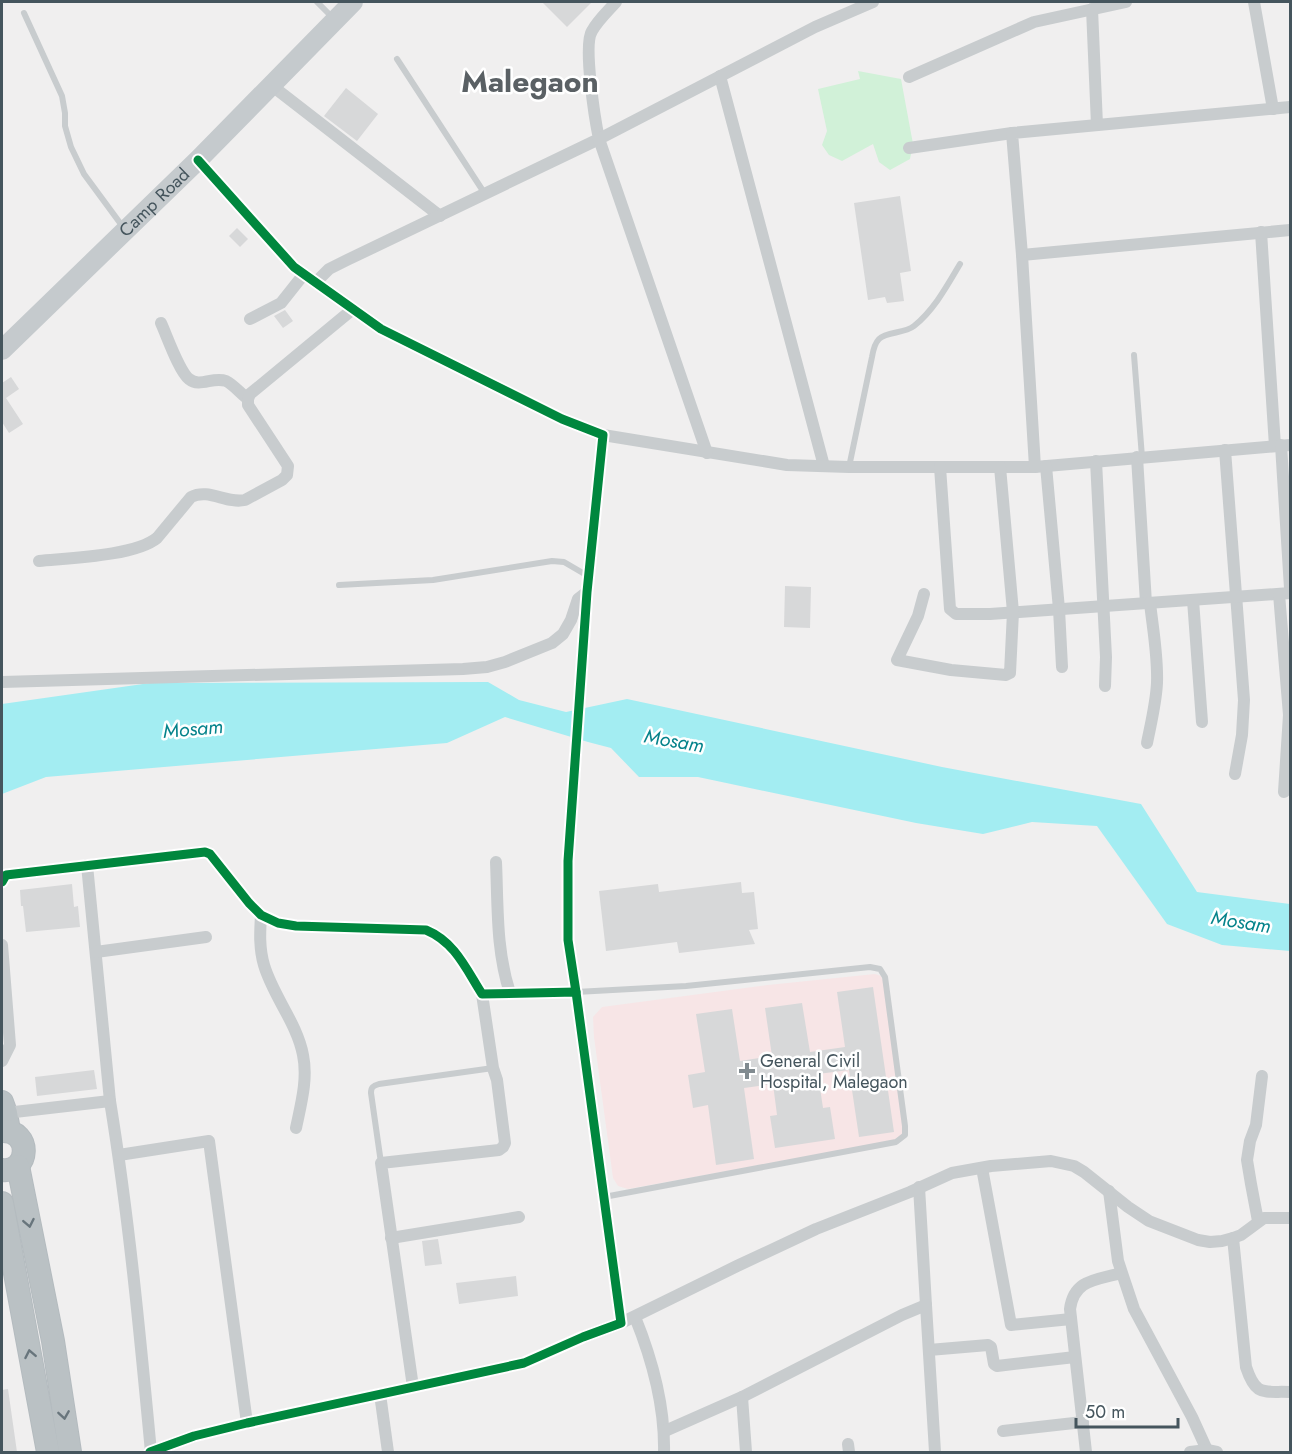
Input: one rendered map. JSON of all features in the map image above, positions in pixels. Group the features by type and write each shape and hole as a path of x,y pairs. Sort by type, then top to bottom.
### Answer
{"highway":[{"path":"4,1119 24,1145 23,1157 10,1168 53,1341 70,1452"},
{"path":"2,1203 48,1452"}],"main road":[{"name":"Camp Road","path":"2,350 198,160 353,2"}],"street":[{"path":"616,2 590,32 588,46 594,113 599,139 707,453"},
{"path":"316,282 329,269 599,139 814,27 873,2"},
{"path":"909,77 1034,22 1126,2"},
{"path":"1254,2 1273,109"},
{"path":"1092,9 1097,125"},
{"path":"720,76 825,466"},
{"path":"271,85 440,216"},
{"path":"909,148 1012,133 1290,107"},
{"path":"1012,133 1041,466 1059,609 1062,666"},
{"path":"198,160 294,267 381,329 562,419 603,435 788,465 849,467 1041,466 1282,445"},
{"path":"1022,255 1290,230"},
{"path":"1261,232 1282,445 1289,715 1284,792"},
{"path":"250,319 280,303 304,274"},
{"path":"39,561 136,548 157,538 191,497 197,494 204,493 238,501 245,500 282,480 287,475 288,466 248,405 250,394 353,309"},
{"path":"161,323 187,378 202,383 213,380 227,382 248,399"},
{"path":"603,435 587,592 568,861 568,940 621,1323"},
{"path":"1225,450 1244,700 1242,735 1235,774"},
{"path":"1139,457 1148,603 1157,660 1155,706 1147,743"},
{"path":"1096,461 1106,657 1105,686"},
{"path":"940,467 950,609 956,614 990,614 1286,592"},
{"path":"924,594 918,616 897,660 951,670 1010,674 1012,612 1000,467"},
{"path":"2,682 487,667 506,662 552,643 563,634 571,620 578,599 587,592"},
{"path":"1193,600 1202,722"},
{"path":"2,882 6,875 205,852 210,854 261,915 278,923 296,926 426,930 437,934 450,945 482,994 493,1068 498,1080 505,1143 499,1150 381,1164 413,1387"},
{"path":"496,862 500,954 510,993"},
{"path":"87,865 110,1101 138,1305 151,1452 194,1436 247,1423 524,1363 635,1317 816,1229 952,1173 1033,1162 1066,1163 1084,1172 1149,1221 1183,1235 1210,1242 1233,1238 1264,1218 1290,1218"},
{"path":"261,915 261,949 265,967 299,1040 303,1055 305,1079 296,1128"},
{"path":"96,952 206,937"},
{"path":"2,945 10,1045 2,1061"},
{"path":"482,994 576,992"},
{"path":"1258,1221 1247,1160 1250,1141 1256,1125 1262,1076"},
{"path":"4,1119 110,1101"},
{"path":"119,1155 209,1141 247,1423"},
{"path":"982,1168 1011,1325 1071,1319"},
{"path":"919,1187 935,1452"},
{"path":"1109,1191 1121,1272 1134,1309 1212,1451 1190,1452"},
{"path":"391,1238 519,1217"},
{"path":"1233,1238 1246,1367 1250,1378 1257,1389 1262,1391 1290,1392"},
{"path":"1086,1452 1070,1309 1072,1298 1080,1286 1121,1272"},
{"path":"665,1431 742,1398 926,1305"},
{"path":"635,1317 649,1354 665,1431 664,1452"},
{"path":"929,1350 990,1346 994,1364 998,1366 1075,1357"},
{"path":"380,1394 388,1452"},
{"path":"742,1398 746,1452"},
{"path":"1003,1431 1083,1422"}],"lane":[{"path":"317,2 335,20"},
{"path":"24,13 62,96 70,147 84,174 125,230"},
{"path":"398,59 485,194"},
{"path":"849,467 877,341 914,326 937,301 960,264"},
{"path":"1134,355 1139,457"},
{"path":"339,585 433,580 552,561 564,562 589,576"},
{"path":"576,992 686,986 870,967 880,969 885,977 905,1136 896,1142 604,1197"},
{"path":"381,1164 371,1093 373,1086 493,1068"}],"shaded area":[{"name":"General Civil Hospital, Malegaon","path":"875,974 881,976 883,981 901,1105 903,1134 896,1140 628,1189 618,1186 613,1178 594,1037 593,1017 602,1007 768,985"}],"green space":[{"path":"858,71 901,79 913,144 910,159 890,170 879,162 873,144 842,161 829,155 822,145 827,131 818,89 860,79"}],"water":[{"name":"Mosam","path":"488,682 519,700 566,712 627,699 942,767 1141,804 1197,892 1290,904 1290,951 1222,945 1167,924 1097,826 1032,822 983,834 916,823 698,777 639,777 611,748 505,717 447,743 46,777 2,794 2,704 150,683"}],"building":[{"path":"542,2 592,2 567,27"},
{"path":"346,88 378,114 357,141 324,116"},
{"path":"900,196 911,271 900,273 904,301 887,303 885,297 868,300 854,203"},
{"path":"237,228 248,239 240,247 229,236"},
{"path":"285,310 293,321 283,328 274,316"},
{"path":"11,377 19,389 6,398 23,424 9,433 2,422 2,383"},
{"path":"785,586 811,587 810,628 784,627"},
{"path":"741,882 742,893 754,892 758,929 749,930 755,944 679,953 677,942 606,951 599,891 658,884 659,892"},
{"path":"72,884 74,907 78,906 80,927 26,932 20,890"},
{"path":"873,987 894,1132 859,1137 849,1070 818,1074 823,1108 830,1107 835,1139 775,1148 770,1116 777,1115 773,1084 744,1088 754,1159 716,1165 708,1105 693,1108 688,1075 705,1072 696,1014 732,1009 740,1061 772,1056 765,1008 802,1003 810,1052 845,1047 837,992"},
{"path":"94,1070 97,1089 37,1096 35,1077"},
{"path":"438,1239 442,1264 425,1266 422,1241"},
{"path":"516,1276 518,1296 459,1304 456,1283"},
{"path":"8,1389 17,1452 2,1452 2,1390"}],"cycle path":[{"path":"198,160 294,267 381,329 562,419 603,435 587,592 568,861 568,940 576,992"},
{"path":"2,882 6,875 205,852 210,854 261,915 278,923 296,926 426,930 436,935 452,949 482,994 576,992 621,1323 524,1363 247,1423 194,1436 150,1452"}],"place":[{"name":"General Civil Hospital, Malegaon","path":"747,1071"}],"district":[{"name":"Malegaon","path":"530,81"}]}
